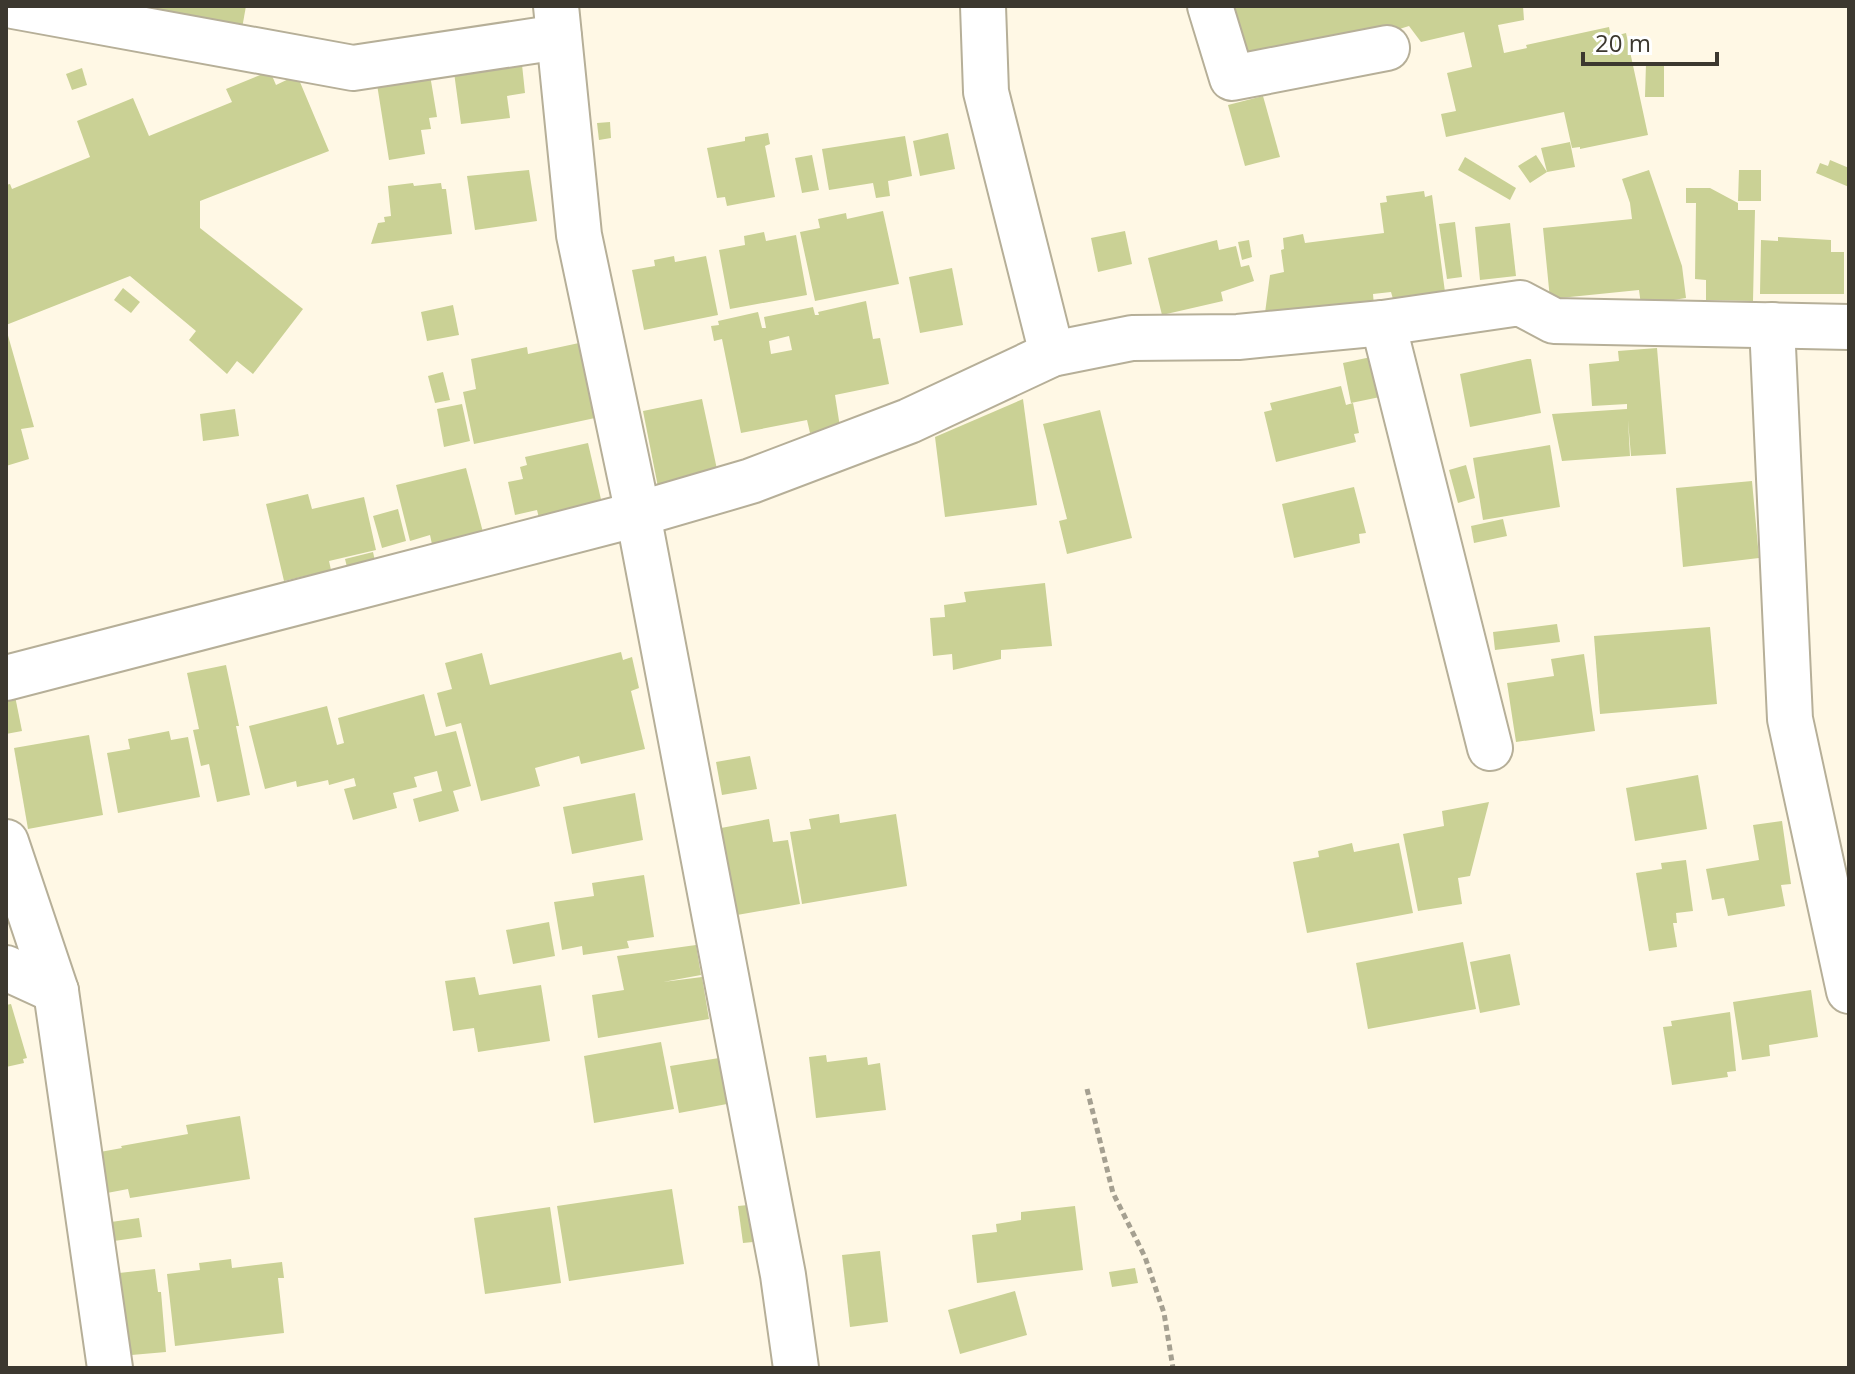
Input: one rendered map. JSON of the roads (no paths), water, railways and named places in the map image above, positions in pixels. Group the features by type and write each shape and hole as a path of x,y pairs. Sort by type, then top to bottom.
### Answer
{"street":[{"path":"13,6 353,68 558,22 579,235 638,514 781,1260 796,1368"},
{"path":"983,6 986,92 1052,354"},
{"path":"1210,6 1232,78 1387,48"},
{"path":"6,678 638,514 751,481 909,421 1052,354 1132,338 1238,337 1383,323 1520,303 1554,321 1849,327"},
{"path":"1383,323 1490,748"},
{"path":"1772,325 1790,719 1849,991"},
{"path":"6,842 56,991 110,1368"},
{"path":"6,968 56,991"}]}
